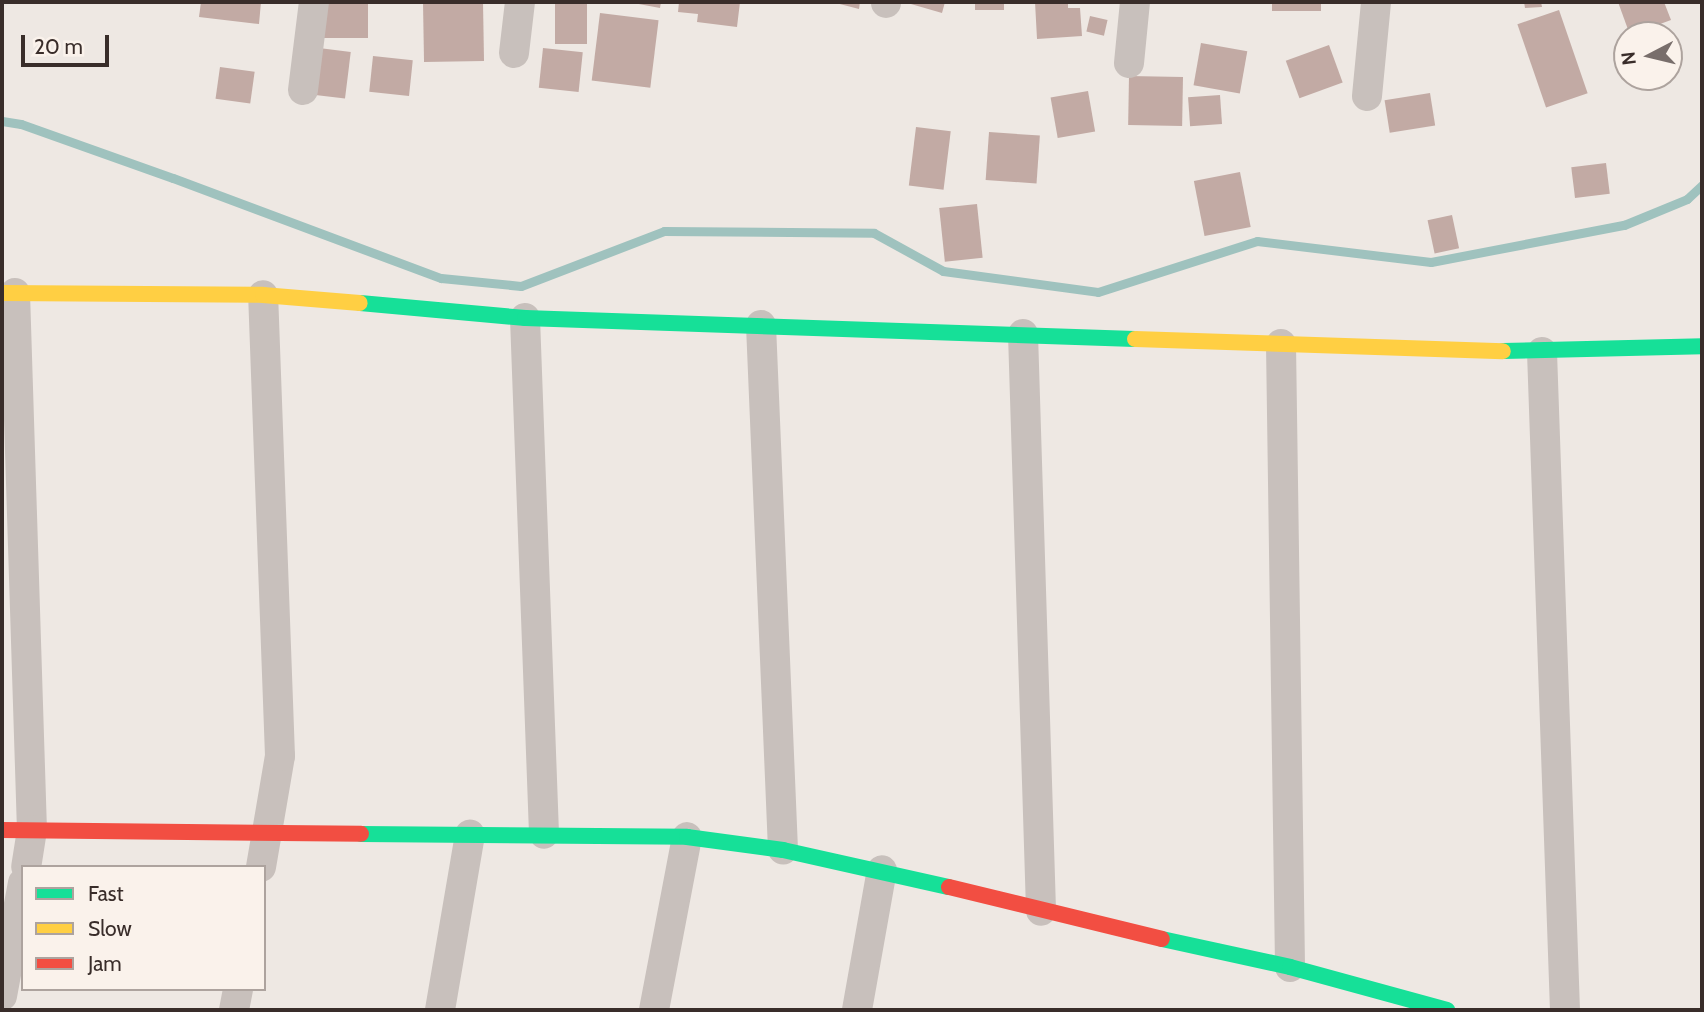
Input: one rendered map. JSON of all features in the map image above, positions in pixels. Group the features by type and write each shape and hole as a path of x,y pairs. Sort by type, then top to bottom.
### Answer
{"street":[{"path":"303,90 314,2"},
{"path":"514,53 520,2"},
{"path":"1129,63 1135,2"},
{"path":"1367,96 1376,2"},
{"path":"26,865 33,830 8,293 263,295 525,318 1281,344 1542,352 1702,346"},
{"path":"261,865 280,756 263,295"},
{"path":"525,318 544,834"},
{"path":"761,325 783,850"},
{"path":"1023,334 1041,911"},
{"path":"1281,344 1290,967"},
{"path":"1542,352 1565,1010"},
{"path":"2,830 687,837 783,850 882,870 1041,911 1290,967 1447,1010"},
{"path":"440,1010 470,835"},
{"path":"654,1010 687,837"},
{"path":"858,1010 882,870"},
{"path":"2,996 21,894"},
{"path":"234,1010 238,991"}],"building":[{"path":"201,2 261,2 259,24 199,17"},
{"path":"315,2 368,2 368,38 315,38"},
{"path":"483,2 484,61 424,62 423,3"},
{"path":"555,2 587,2 587,44 555,44"},
{"path":"628,2 661,2 660,8"},
{"path":"679,2 740,2 737,27 697,22 698,14 678,12"},
{"path":"832,2 860,2 859,9"},
{"path":"904,2 945,2 942,13"},
{"path":"975,2 1004,2 1004,10 975,10"},
{"path":"1035,2 1068,2 1068,8 1080,8 1082,36 1037,39"},
{"path":"1272,2 1321,2 1321,11 1272,11"},
{"path":"1524,2 1541,2 1542,7 1525,8"},
{"path":"1618,2 1664,2 1671,20 1668,21 1625,21"},
{"path":"1559,10 1588,93 1546,108 1517,24"},
{"path":"600,13 659,20 650,88 592,80"},
{"path":"1090,16 1108,20 1104,36 1086,32"},
{"path":"1201,43 1247,51 1240,94 1194,85"},
{"path":"1329,45 1343,83 1299,98 1286,61"},
{"path":"319,48 351,52 345,99 313,95"},
{"path":"543,48 583,52 579,92 539,88"},
{"path":"373,56 413,60 409,96 369,92"},
{"path":"220,67 255,72 250,104 216,99"},
{"path":"1129,76 1183,77 1182,126 1128,125"},
{"path":"1088,91 1095,131 1058,138 1051,98"},
{"path":"1430,93 1435,126 1390,133 1385,100"},
{"path":"1220,95 1222,124 1190,126 1188,97"},
{"path":"916,127 951,131 944,190 909,186"},
{"path":"989,132 1040,136 1037,183 986,180"},
{"path":"1606,163 1610,194 1575,198 1571,167"},
{"path":"1240,172 1251,227 1205,236 1194,181"},
{"path":"977,204 983,258 945,262 939,208"},
{"path":"1452,215 1459,248 1435,253 1428,220"}],"waterway":[{"path":"2,121 21,124 173,178 441,278 521,286 664,231 874,233 943,271 1098,292 1257,241 1431,262 1624,225 1687,199 1702,185"}],"traffic: fast":[{"path":"360,303 525,318 1135,339"},
{"path":"1503,351 1702,346"},
{"path":"361,834 687,837 783,850 949,887"},
{"path":"1162,939 1290,967 1447,1010"}],"traffic: slow":[{"path":"2,293 263,295 360,303"},
{"path":"1135,339 1503,351"}],"traffic: jam":[{"path":"2,830 361,834"},
{"path":"949,887 1162,939"}]}
